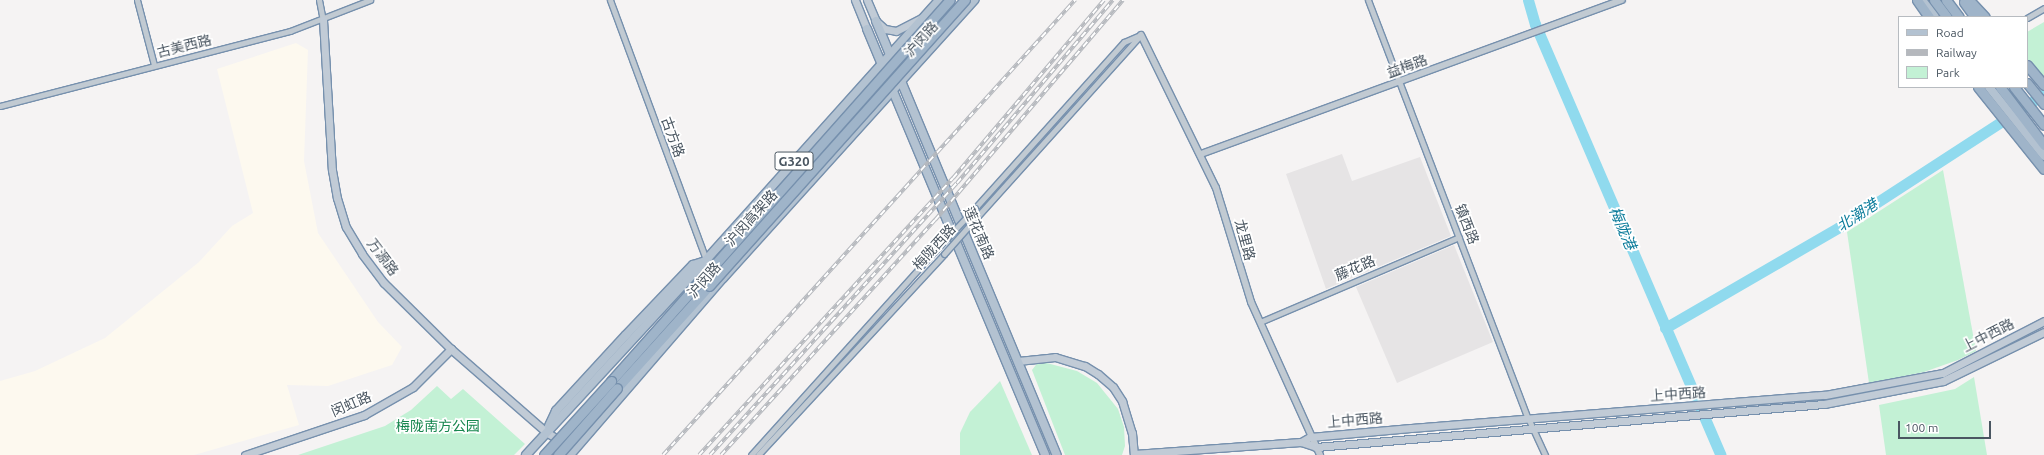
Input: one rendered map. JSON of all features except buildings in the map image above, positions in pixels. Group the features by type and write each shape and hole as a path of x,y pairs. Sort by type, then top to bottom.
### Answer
{"highway":[{"name":"沪闵高架路","path":"544,455 950,0"},
{"name":"沪闵高架路","path":"558,455 965,0"},
{"path":"1917,0 1928,16"},
{"path":"1932,0 1945,16"},
{"path":"1946,0 1958,16"},
{"path":"1963,0 1974,16"},
{"path":"1969,0 1984,16"},
{"path":"2028,65 2044,85"},
{"path":"2028,84 2044,104"},
{"path":"1979,88 2018,125 2044,169"},
{"path":"2001,88 2044,145"},
{"path":"2015,88 2044,125"}],"main road":[{"path":"855,0 867,29"},
{"path":"867,0 876,20 885,29 896,31 924,16"},
{"name":"沪闵路","path":"526,455 546,432 556,411 626,335 693,266 706,260 939,0"},
{"name":"沪闵路","path":"572,452 722,278 974,0"},
{"path":"1922,0 1934,16"},
{"path":"1932,0 1935,16"},
{"name":"万源路","path":"323,20 332,170 337,198 346,227 362,254 384,283 451,349 546,432 572,452"},
{"name":"莲花南路","path":"876,20 891,52 901,81 1057,455"},
{"name":"莲花南路","path":"867,29 883,62 893,90 1045,455"},
{"path":"1990,88 2004,100"},
{"path":"2000,88 2004,100 2018,125 2044,156"},
{"path":"2020,88 2044,120"},
{"path":"2018,125 2044,149"},
{"name":"上中西路","path":"1301,442 1310,437 1528,418 1825,395 1943,373 2044,321"},
{"name":"上中西路","path":"1018,361 1055,357 1085,366 1098,374 1113,387 1124,406 1132,433 1134,455 1301,442 1316,447 1824,404 1943,381 2044,332"},
{"name":"闵虹路","path":"245,455 364,415 413,387 451,349"}],"street":[{"path":"137,0 154,66"},
{"name":"万源路","path":"319,0 323,20"},
{"name":"古美西路","path":"0,106 323,20 370,0"},
{"name":"古方路","path":"610,0 706,260 722,278"},
{"name":"镇西路","path":"1368,0 1528,418 1546,455"},
{"name":"益梅路","path":"1201,154 1618,1"},
{"path":"2028,17 2044,8"},
{"path":"751,455 1124,42 1141,35"},
{"name":"龙里路","path":"1141,35 1201,154 1222,205 1243,278 1260,322 1310,437 1320,455"},
{"name":"梅陇西路","path":"758,455 944,254 1141,35"},
{"name":"藤花路","path":"1260,322 1459,237"}],"shaded area":[{"path":"296,43 308,50 304,161 318,233 378,322 402,347 392,365 328,386 287,385 299,425 194,455 0,455 0,381 35,371 105,338 199,262 232,226 253,213 217,69"},
{"path":"1342,154 1352,181 1420,157 1451,236 1326,289 1286,174"},
{"path":"1454,245 1493,342 1397,383 1356,287"}],"green space":[{"path":"2044,22 2044,79 2028,60 2028,31"},
{"path":"1943,170 1976,351 1958,360 1924,372 1869,383 1847,232"},
{"path":"1039,361 1077,371 1097,383 1118,409 1124,427 1125,446 1122,455 1065,455 1032,370"},
{"path":"1974,377 1987,455 1886,455 1879,405 1955,389"},
{"path":"1000,381 1032,455 960,455 960,433 970,412"},
{"name":"梅陇南方公园","path":"437,386 451,399 463,389 525,444 514,455 298,455 385,426 411,410"}],"waterway":[{"name":"梅陇港","path":"1528,0 1535,24 1721,455"},
{"name":"北潮港","path":"1665,328 1839,227 2044,94"}],"railway":[{"path":"663,455 1075,0"},
{"path":"699,455 953,178 1104,0"},
{"path":"710,455 957,183 1113,0"},
{"path":"721,455 935,220 1123,0"}]}
